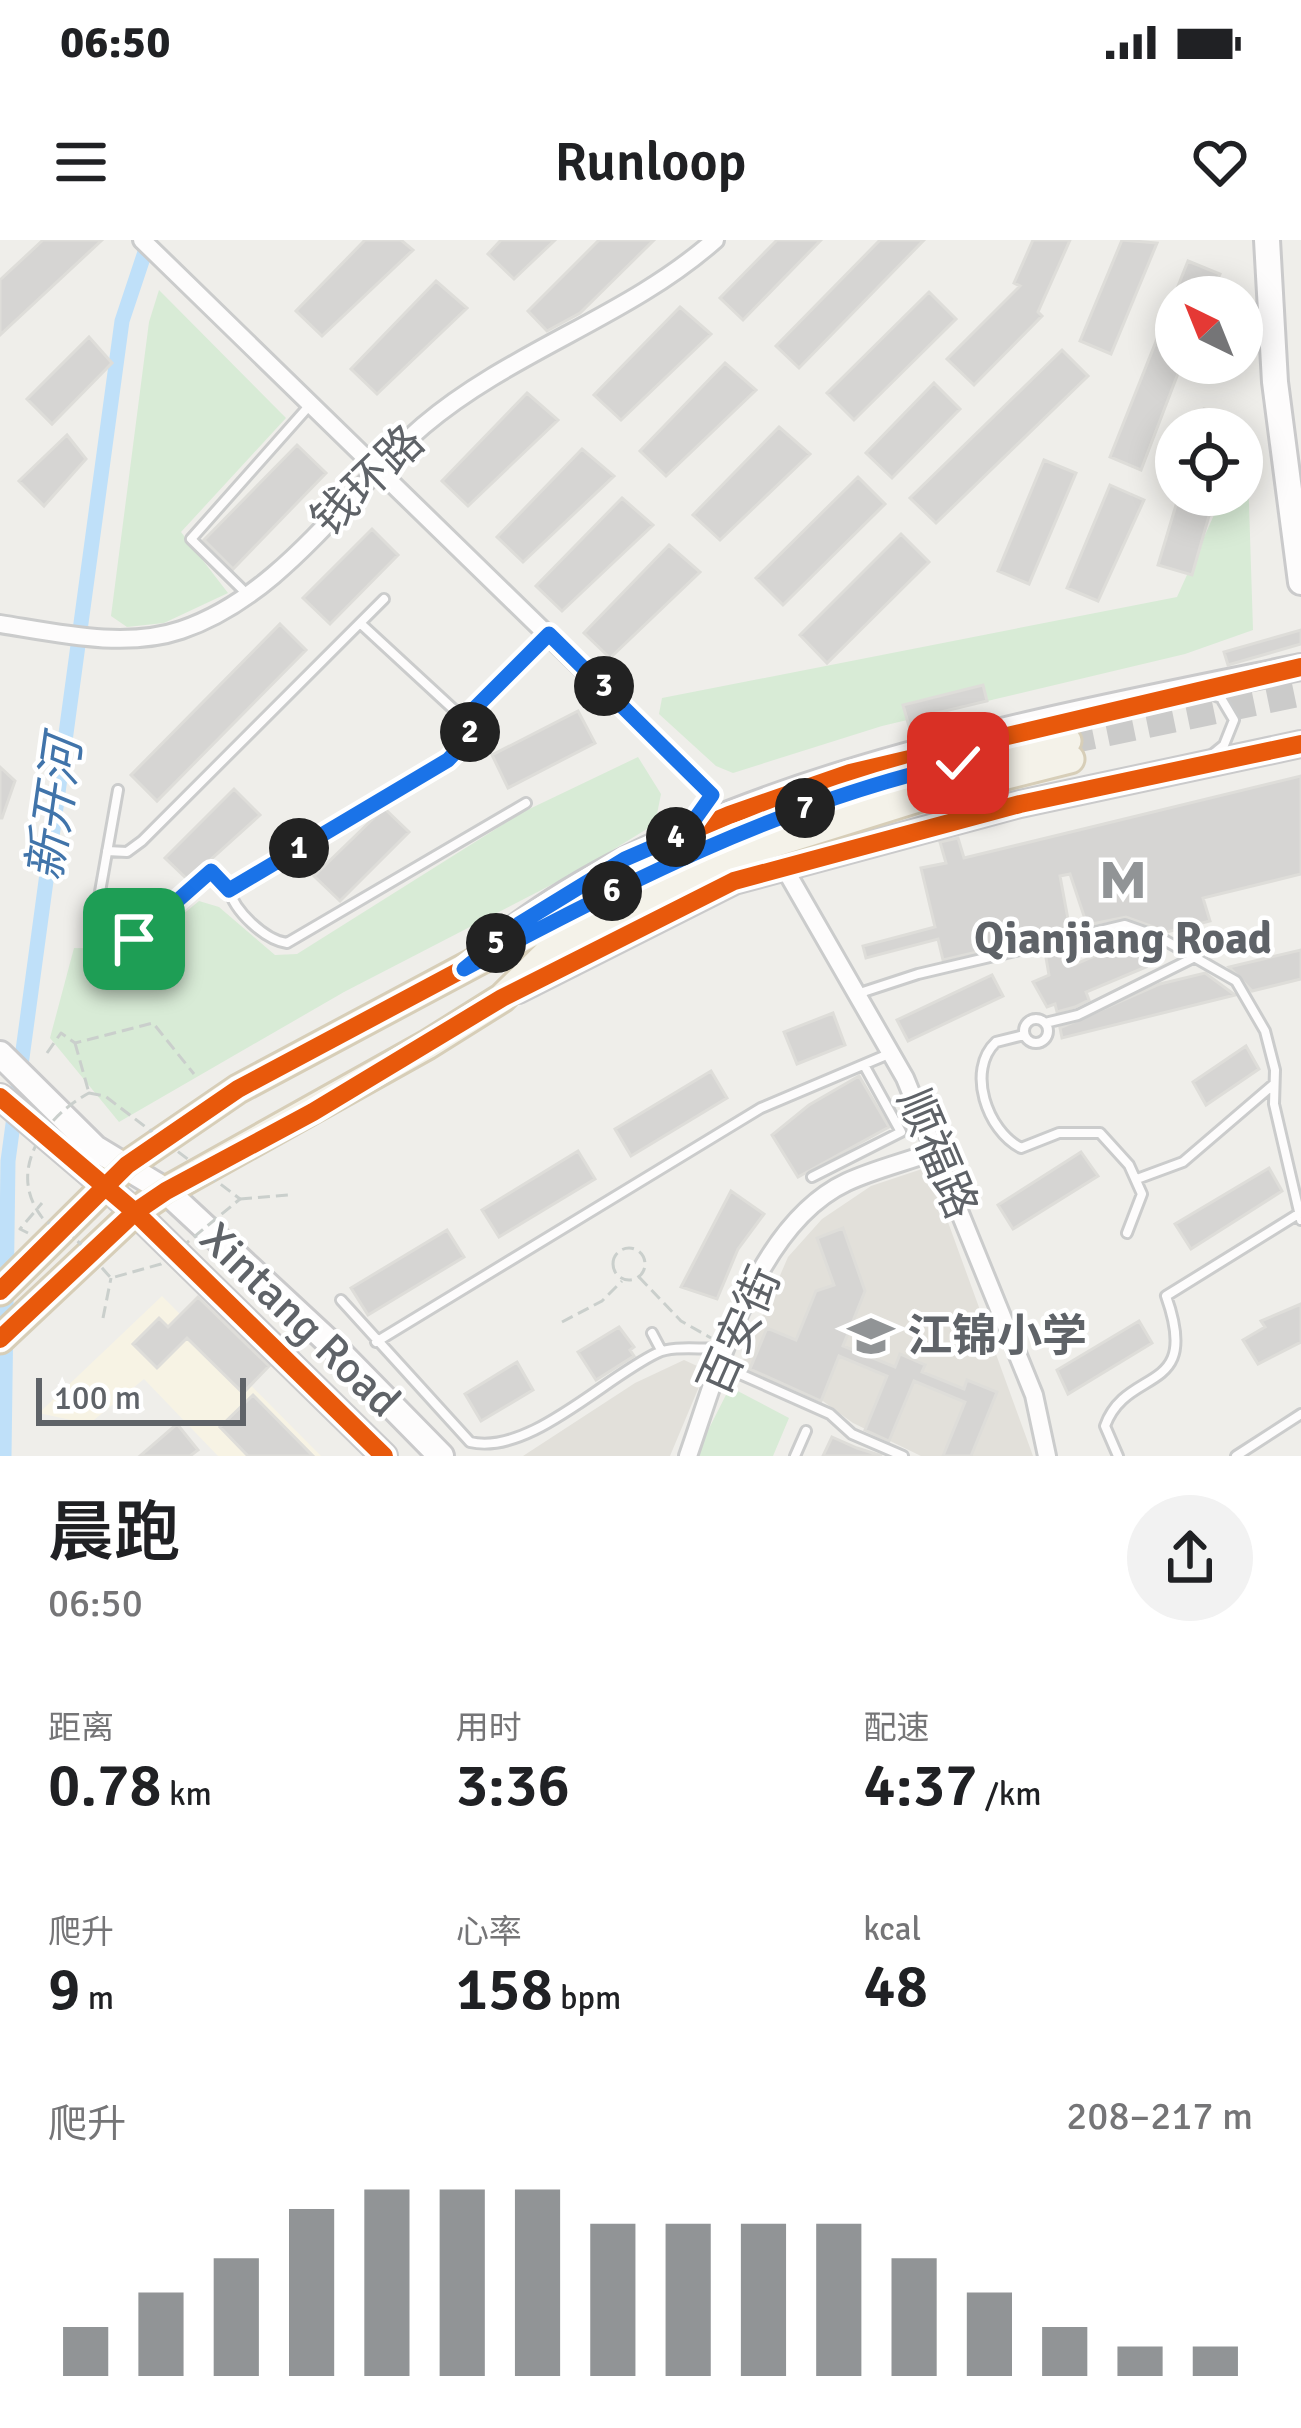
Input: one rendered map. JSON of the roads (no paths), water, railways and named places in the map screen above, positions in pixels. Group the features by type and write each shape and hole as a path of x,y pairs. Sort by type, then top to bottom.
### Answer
{"main road":[{"path":"1267,240 1275,382 1301,582"},
{"path":"464,969 519,924 590,880 685,833 754,806 850,773 1301,667"},
{"path":"7,1332 135,1212 166,1191 313,1112 502,998 734,881 786,871 960,819 1301,744"},
{"path":"0,1291 22,1260 106,1192 128,1165 238,1089 683,855 893,778 1069,750 767,844 668,887 546,955 502,998"},
{"name":"Xintang Road","path":"3,1057 95,1148 166,1191 332,1345 441,1456"},
{"name":"Xintang Road","path":"0,1097 135,1212 384,1456"}],"street":[{"path":"142,240 712,795 754,806"},
{"path":"681,240 698,256"},
{"name":"钱环路","path":"0,624 100,637 156,637 249,597 425,425 698,256 715,240"},
{"path":"685,833 712,795"},
{"name":"顺福路","path":"786,871 892,1053 1034,1395 1047,1456"},
{"name":"百安街","path":"688,1456 754,1279 803,1216 844,1184 935,1151"}],"lane":[{"path":"249,597 191,538 310,405"},
{"path":"107,850 127,851 142,841 384,598"},
{"path":"229,890 448,760 471,735 464,719 359,623"},
{"path":"464,719 549,634"},
{"path":"1192,769 1224,745 1234,730 1221,698 1197,689"},
{"path":"118,790 100,922 107,935 118,939 145,933 211,871 229,890 231,900 267,936 287,943 526,803"},
{"path":"860,993 918,974 1125,925 1236,981 1265,1031 1274,1104 1301,1216 1166,1296 1176,1325 1175,1352 1158,1377 1109,1415 1108,1439 1118,1456"},
{"path":"1127,1233 1142,1194 1137,1179 1100,1133 1059,1133 1021,1148 1000,1131 987,1106 982,1065 996,1042 1024,1034 1033,1019 1045,1023 1078,1015 1193,958"},
{"path":"1024,1034 1033,1042 1044,1040 1045,1023"},
{"path":"376,1342 761,1108 892,1053"},
{"path":"812,1177 901,1132 864,1065"},
{"path":"1137,1179 1183,1162 1274,1084"},
{"path":"341,1300 470,1442 488,1449 528,1437 661,1350 724,1356 830,1414 852,1434 902,1456"},
{"path":"652,1334 661,1350"},
{"path":"1236,1456 1301,1414"},
{"path":"795,1456 806,1431"}],"waterway":[{"name":"新开河","path":"4,1456 8,1161 122,321 149,240"}],"tunnel":[{"path":"1067,741 1301,693"}],"place":[{"name":"Qianjiang Road","path":"1123,880"},
{"name":"江锦小学","path":"871,1336"}]}
